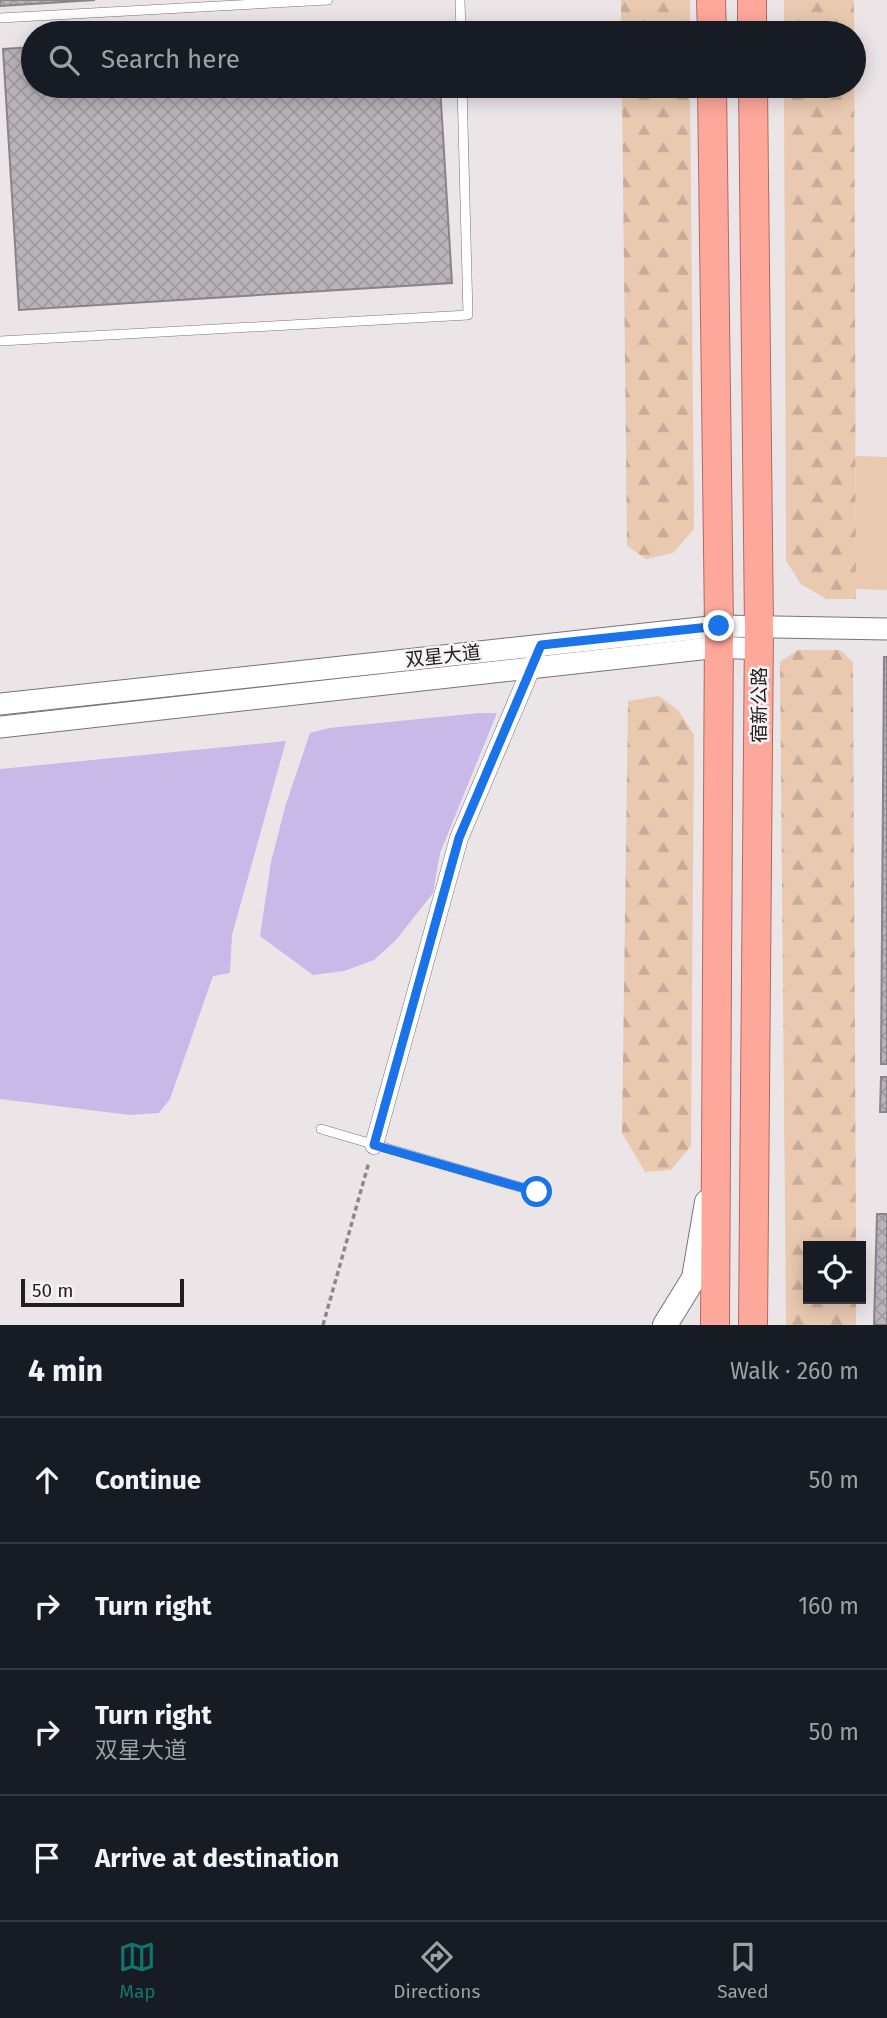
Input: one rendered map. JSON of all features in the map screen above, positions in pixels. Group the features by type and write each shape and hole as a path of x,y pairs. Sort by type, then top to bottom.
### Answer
{"highway":[{"path":"711,0 712,21"},
{"path":"752,0 752,21"},
{"path":"712,98 719,637 715,1325"},
{"name":"宿新公路","path":"753,98 759,638 753,1325"}],"main road":[{"path":"665,1325 694,1278 716,1150"}],"street":[{"name":"双星大道","path":"0,704 541,645 719,637 759,638 887,629"},
{"name":"双星大道","path":"0,727 532,668 719,637"},
{"path":"374,1145 459,838 541,645"}],"lane":[{"path":"0,18 328,0"},
{"path":"460,0 461,21"},
{"path":"0,341 468,315 462,98"},
{"path":"321,1129 537,1192"}],"path":[{"path":"323,1325 374,1145"}],"green space":[{"path":"621,0 690,0 690,21 621,21"},
{"path":"784,0 854,0 854,21 784,21"},
{"path":"622,98 690,98 694,529 673,553 646,559 627,546"},
{"path":"784,98 854,98 856,599 826,599 801,584 786,561"},
{"path":"856,456 887,457 887,590 856,589"},
{"path":"798,650 840,650 853,662 856,1241 803,1241 803,1304 856,1304 856,1325 786,1325 780,662"},
{"path":"659,696 679,711 694,735 691,1146 671,1170 645,1172 622,1133 628,701"}],"shaded area":[{"path":"497,713 440,853 433,893 396,940 374,960 344,971 313,975 260,936 271,862 285,807 310,733 329,728"},
{"path":"286,741 232,935 230,973 213,976 170,1099 159,1113 130,1115 0,1099 0,769"}],"building":[{"path":"0,0 95,0 0,6"},
{"path":"21,48 21,98 441,98 452,283 19,310 3,49"},
{"path":"884,657 887,657 887,1064 881,1064"},
{"path":"881,1077 887,1077 887,1112 880,1112"},
{"path":"877,1214 887,1214 887,1325 874,1325"}],"route":[{"path":"537,1192 374,1145 459,838 541,645 719,626"}]}
